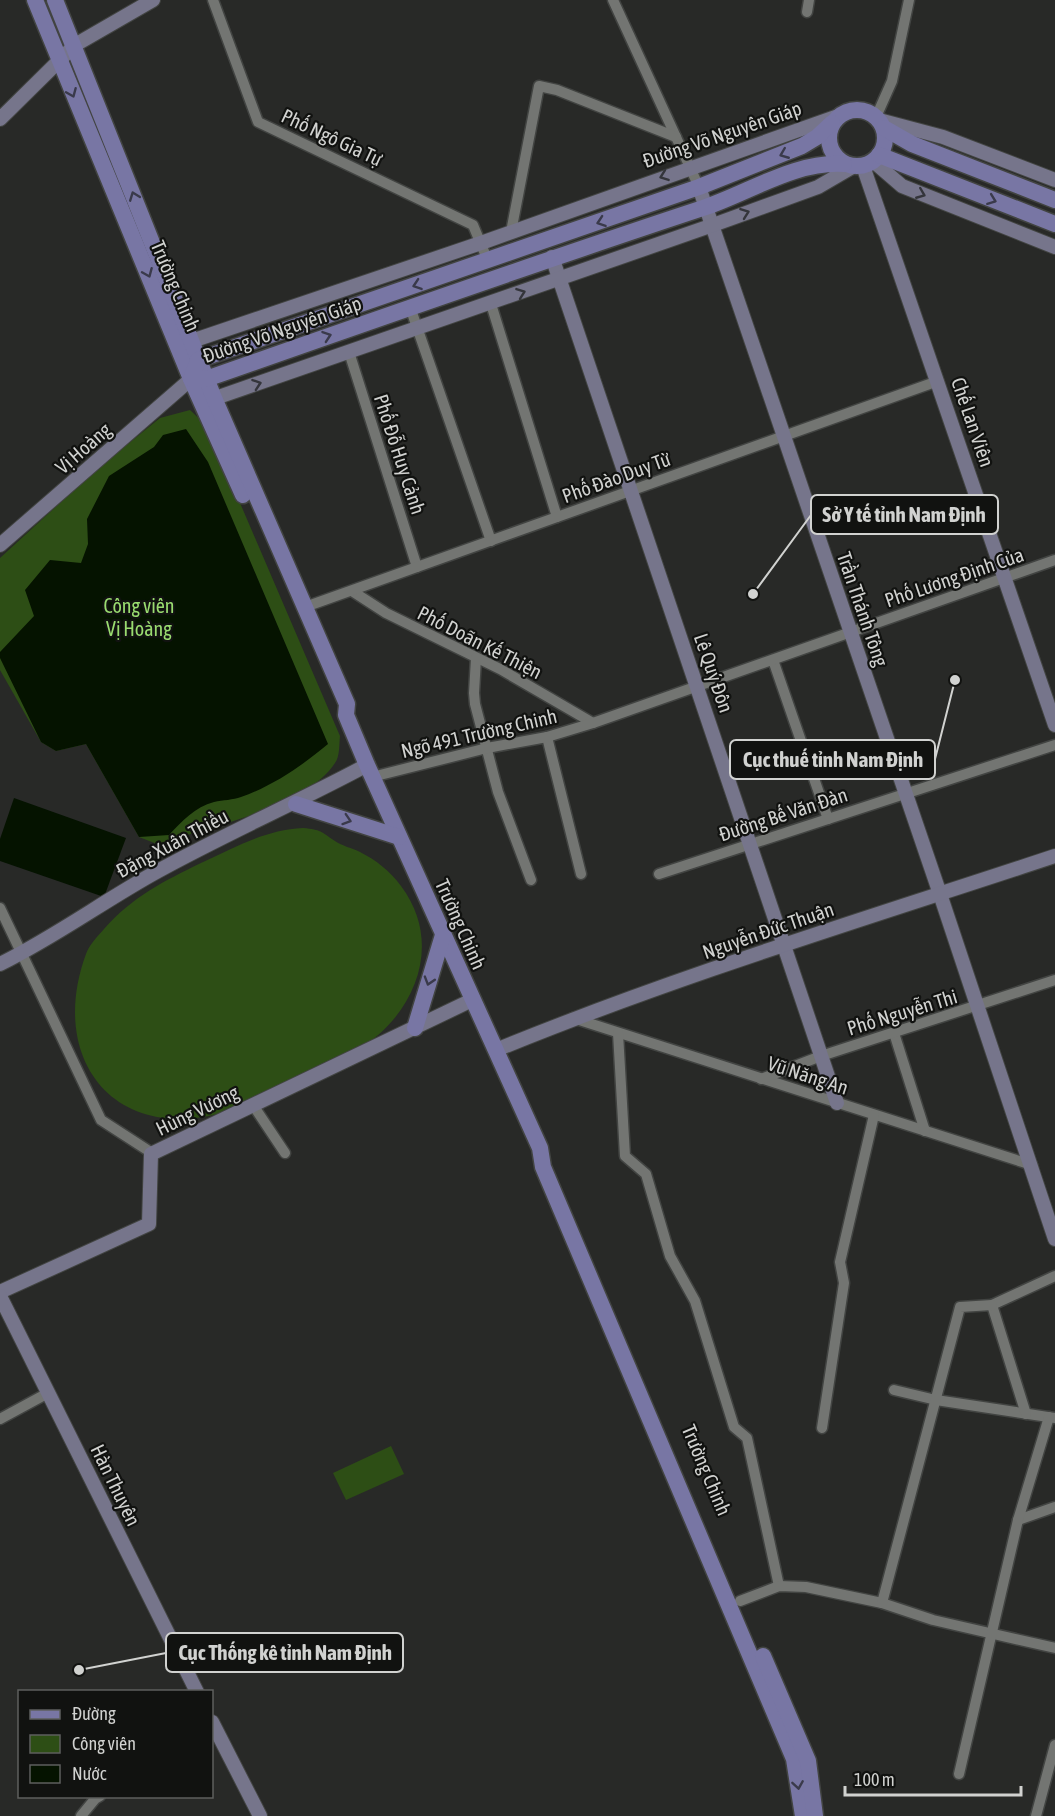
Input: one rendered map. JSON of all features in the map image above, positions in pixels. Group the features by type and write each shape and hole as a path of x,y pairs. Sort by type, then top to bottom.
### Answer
{"main road":[{"name":"Trường Chinh","path":"35,0 59,62 184,344 339,708 346,715 540,1148 543,1167 794,1759 803,1816"},
{"name":"Trường Chinh","path":"56,0 75,45 184,344 198,360 199,379"},
{"path":"880,122 884,146 863,162 831,150 828,141 835,119 855,109 864,110 912,144 1055,200"},
{"name":"Đường Võ Nguyên Giáp","path":"198,360 699,187 802,146 818,137 835,119"},
{"name":"Đường Võ Nguyên Giáp","path":"199,379 552,257 707,207 810,166 863,162 1055,224"},
{"name":"Trường Chinh","path":"208,401 305,607 347,704 346,715"},
{"path":"296,804 399,837"},
{"path":"415,1028 443,935"},
{"name":"Trường Chinh","path":"540,1148 551,1159 808,1761 815,1816"}],"street":[{"path":"0,119 75,45 153,0"},
{"name":"Phố Ngô Gia Tự","path":"213,0 258,122 473,225 488,261"},
{"name":"Trần Thánh Tông","path":"613,0 707,207 940,894 976,1007 1032,1165 1055,1239"},
{"path":"807,12 809,0"},
{"path":"909,0 892,81 880,122 943,137 1055,180"},
{"path":"511,232 539,86 557,90 676,137"},
{"name":"Đường Võ Nguyên Giáp","path":"184,344 481,243 689,167 835,119"},
{"path":"208,401 490,304 818,187 863,162 902,186 1055,248"},
{"name":"Chế Lan Viên","path":"863,162 1055,725"},
{"name":"Lê Quý Đôn","path":"552,257 837,1103"},
{"path":"490,304 557,517"},
{"path":"410,307 491,541"},
{"name":"Phố Đỗ Huy Cảnh","path":"349,352 417,567"},
{"name":"Vị Hoàng","path":"0,546 199,379"},
{"name":"Phố Đào Duy Từ","path":"305,607 938,381"},
{"name":"Phố Lương Định Của","path":"593,723 1055,560"},
{"name":"Phố Doãn Kế Thiện","path":"351,591 386,613 477,658 593,723"},
{"path":"477,658 474,693 487,748 511,830 531,880"},
{"path":"773,660 828,819"},
{"name":"Ngõ 491 Trường Chinh","path":"370,771 547,737 593,723"},
{"path":"547,737 581,874"},
{"name":"Đường Bế Văn Đàn","path":"659,874 1055,745"},
{"name":"Đặng Xuân Thiều","path":"0,964 158,871 223,836 370,771"},
{"name":"Nguyễn Đức Thuận","path":"496,1050 573,1018 782,944 1055,856"},
{"path":"0,908 101,1120 152,1153"},
{"name":"Phố Nguyễn Thi","path":"761,1078 821,1056 1055,980"},
{"name":"Hùng Vương","path":"0,1294 149,1224 152,1153 472,1000"},
{"name":"Vũ Năng An","path":"573,1018 1032,1165"},
{"path":"618,1033 625,1156 646,1174 670,1256 695,1300 734,1427 747,1438 779,1586"},
{"path":"894,1033 925,1131"},
{"path":"253,1105 285,1153"},
{"path":"822,1428 844,1283 840,1262 874,1115"},
{"path":"882,1603 960,1307 992,1305 1055,1276"},
{"name":"Hàn Thuyên","path":"0,1294 195,1690"},
{"path":"992,1305 1026,1414"},
{"path":"894,1390 936,1400 1052,1417 1018,1520 959,1774"},
{"path":"0,1419 48,1393"},
{"path":"1018,1520 1055,1507"},
{"path":"740,1601 779,1586 806,1587 882,1603 933,1620 1055,1648"},
{"path":"213,1727 217,1745 260,1816"},
{"path":"1036,1816 1055,1745"},
{"path":"81,1816 98,1798"}],"green space":[{"name":"Công viên Vị Hoàng","path":"190,410 207,426 340,736 338,757 335,763 321,778 302,792 254,814 157,844 139,837 86,744 56,751 41,742 0,670 0,558 97,469 160,418"},
{"path":"289,829 314,829 366,855 377,862 401,886 414,908 421,931 422,953 418,976 409,997 396,1017 359,1049 312,1074 228,1111 188,1119 153,1116 124,1105 100,1085 84,1059 76,1028 76,993 89,947 126,908 161,883 250,840"},
{"path":"391,1446 404,1474 346,1500 333,1473"}],"water":[{"name":"Công viên Vị Hoàng","path":"186,429 208,462 328,744 298,767 265,787 238,798 201,807 169,835 139,837 86,744 56,751 41,742 0,658 0,652 34,616 25,590 50,560 81,563 88,544 87,519 109,476 154,447 163,435"},
{"path":"14,798 126,838 104,897 0,861 0,839"}],"place":[{"name":"Sở Y tế tỉnh Nam Định","path":"753,594"},
{"name":"Cục thuế tỉnh Nam Định","path":"955,680"},
{"name":"Cục Thống kê tỉnh Nam Định","path":"79,1670"}]}
